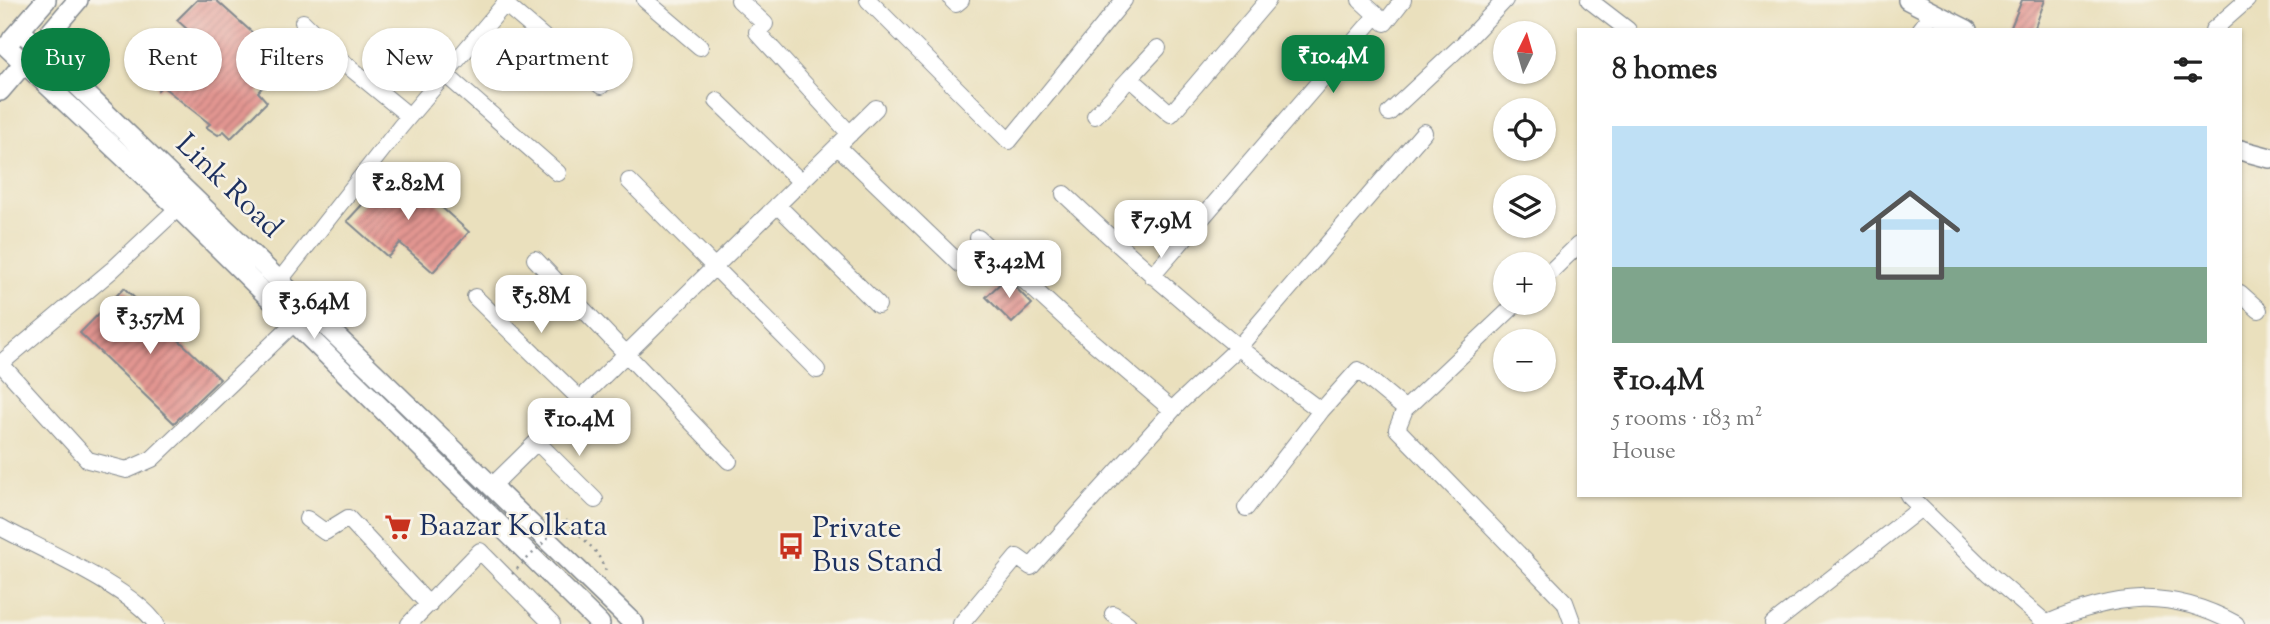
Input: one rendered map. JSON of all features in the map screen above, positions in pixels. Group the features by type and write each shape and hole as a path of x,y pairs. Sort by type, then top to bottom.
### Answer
{"main road":[{"path":"3,50 46,0"},
{"path":"55,28 78,0"},
{"path":"1908,0 1963,28"},
{"name":"Link Road","path":"3,50 21,60"},
{"path":"0,91 21,67"},
{"name":"Link Road","path":"55,91 294,323 593,622"},
{"name":"Link Road","path":"86,91 634,624"},
{"path":"2242,151 2270,158"}],"street":[{"path":"645,0 700,47"},
{"path":"739,0 765,24 757,32 850,134"},
{"path":"868,0 1009,141 1124,0"},
{"path":"953,0 956,4 961,0"},
{"path":"1130,78 1171,114 1268,0"},
{"path":"1360,0 1385,23 1403,0"},
{"path":"1388,113 1464,43 1505,0"},
{"path":"1589,0 1625,28"},
{"path":"2215,28 2247,0"},
{"path":"457,59 500,3 530,28"},
{"path":"1922,28 1933,13"},
{"path":"1152,276 1376,16"},
{"path":"303,22 342,61 409,116"},
{"path":"1095,116 1158,48"},
{"path":"457,85 558,173"},
{"path":"280,280 430,91"},
{"path":"717,101 801,182"},
{"path":"492,486 876,108"},
{"path":"961,624 1017,557 1031,567 1172,410 1237,349 1424,132"},
{"path":"837,146 960,264"},
{"path":"629,181 817,370"},
{"path":"1064,194 1152,276 1237,349 1321,411"},
{"path":"777,205 878,305"},
{"path":"177,208 113,270 0,364 88,460 127,470 152,459 294,323"},
{"path":"978,238 1172,410"},
{"path":"1556,266 1577,245"},
{"path":"536,259 729,461"},
{"path":"2242,295 2259,310"},
{"path":"475,297 580,399"},
{"path":"1504,315 1405,409 1397,429 1565,602 1573,624"},
{"path":"1246,508 1321,411 1357,370 1405,409"},
{"path":"537,442 595,500"},
{"path":"1910,497 1989,574 2046,624 2082,611 2153,597 2184,602 2235,624"},
{"path":"1773,624 1921,508"},
{"path":"307,519 325,532 348,518 429,605"},
{"path":"0,527 111,587 151,616 156,624"},
{"path":"409,624 480,551 552,624"},
{"path":"1113,614 1128,624"}],"path":[{"path":"512,574 566,520 597,553 607,571 607,597"}],"building":[{"path":"197,0 216,0 247,28 236,28 236,91 259,91 267,102 231,138 224,131 218,135 206,127 210,124 168,91 222,91 222,28 186,28 177,20"},
{"path":"2022,0 2045,0 2035,28 2011,27"},
{"path":"397,167 469,232 433,272 400,243 388,257 347,221"},
{"path":"1006,278 1032,304 1012,323 986,297"},
{"path":"124,288 220,379 174,423 80,333"}],"place":[{"name":"Baazar Kolkata","path":"398,527"},
{"name":"Private Bus Stand","path":"791,546"}]}
